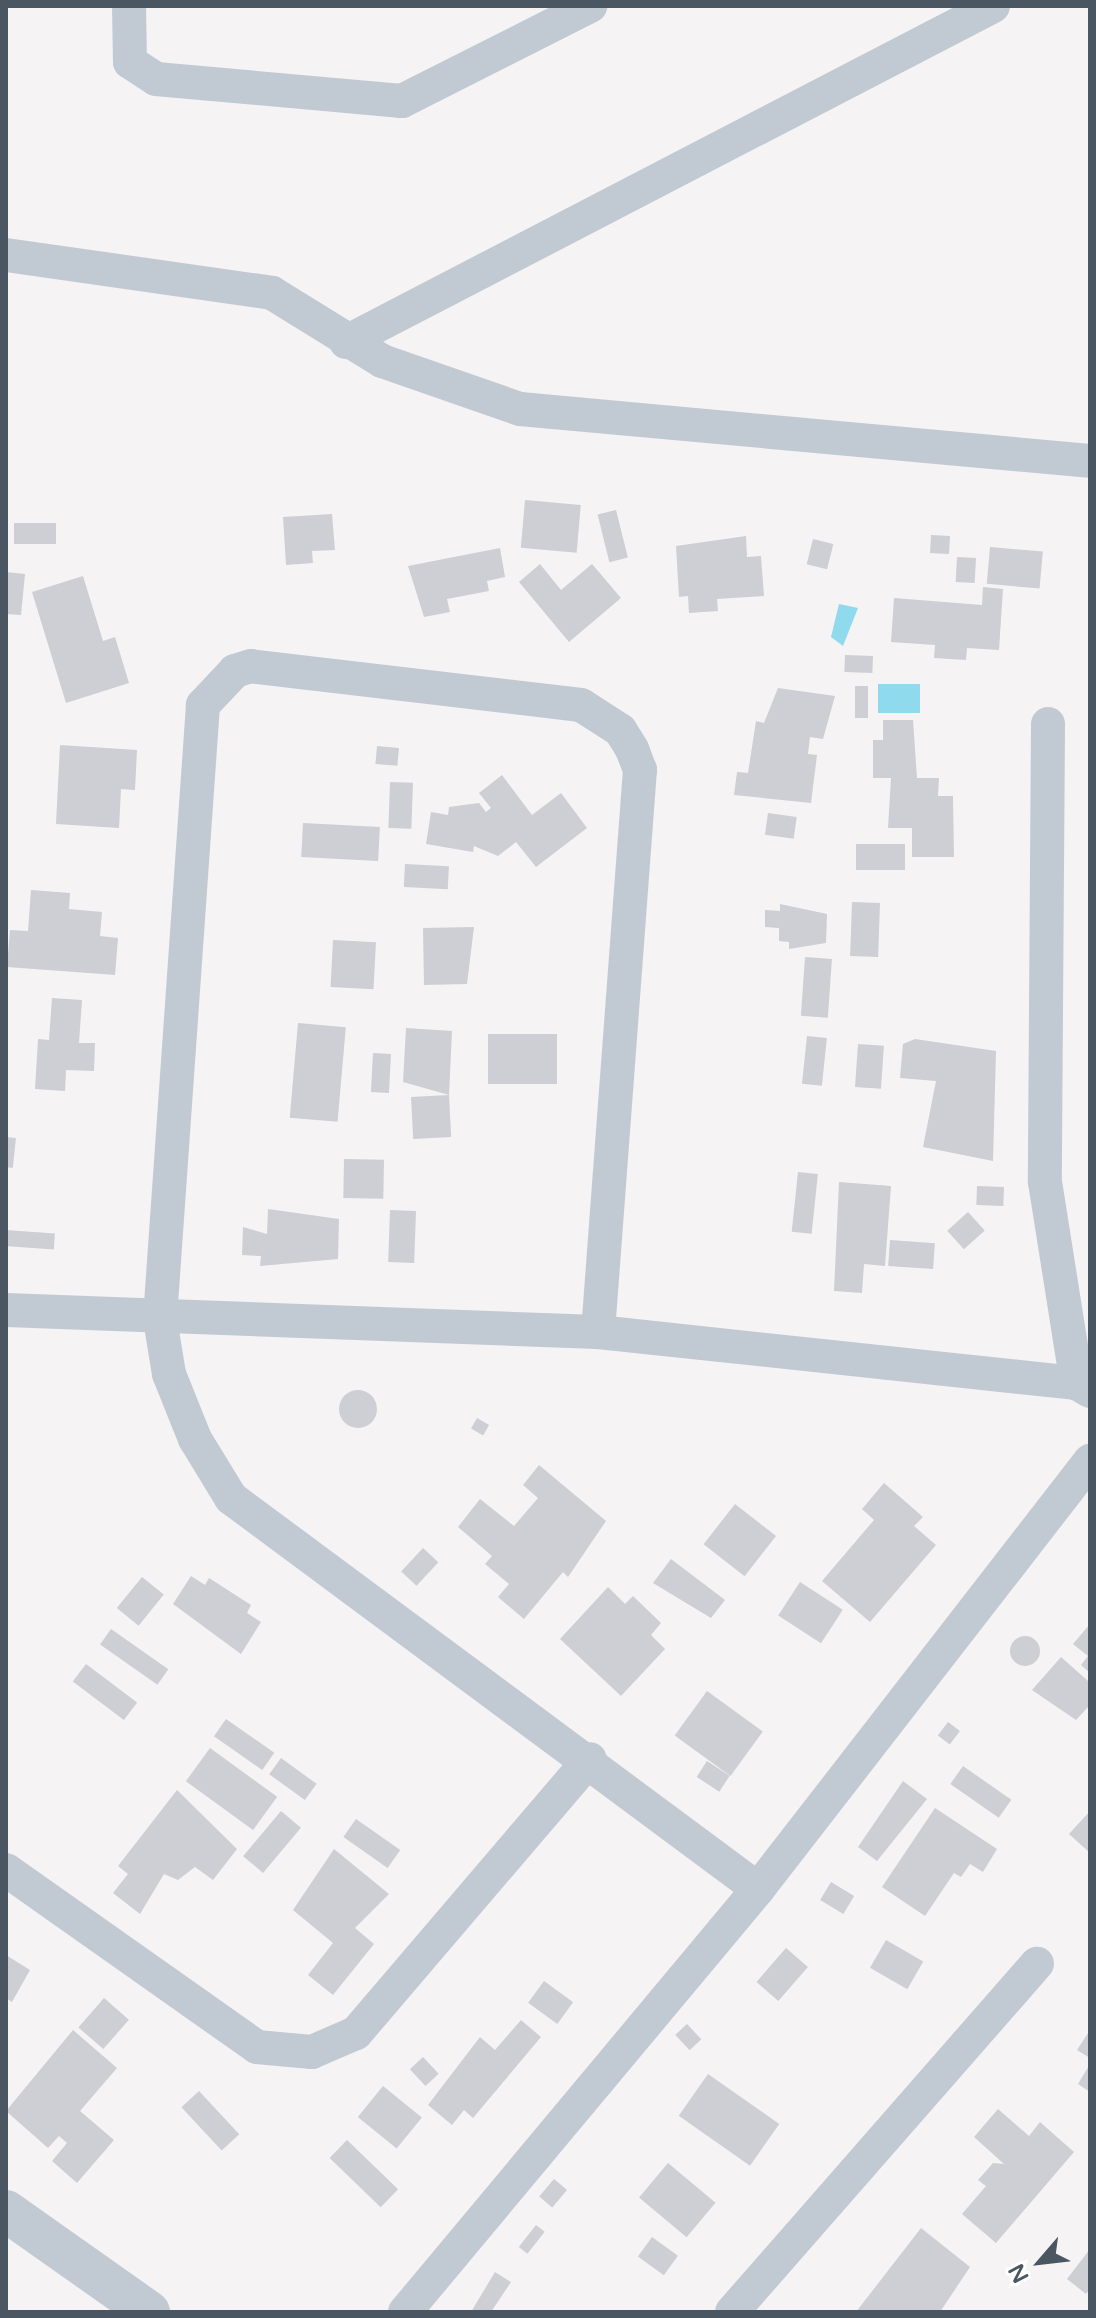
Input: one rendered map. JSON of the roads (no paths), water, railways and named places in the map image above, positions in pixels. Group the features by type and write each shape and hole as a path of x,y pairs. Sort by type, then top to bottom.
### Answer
{"street":[{"path":"129,6 130,62 156,79 402,101 590,6"},
{"path":"346,342 993,6"},
{"path":"6,255 272,293 346,342 430,380 520,409 1090,461"},
{"path":"598,1332 640,770 632,749 620,730 581,705 251,666 221,680 203,705 160,1319 169,1374 195,1439 231,1498 590,1759 758,1889"},
{"path":"6,1310 160,1319 598,1332 1084,1387 1045,1182 1048,724"},
{"path":"405,2312 758,1889 1088,1468"},
{"path":"6,1870 257,2047 312,2052 356,2033 590,1759"},
{"path":"732,2312 1037,1963"},
{"path":"7,2214 149,2312"}],"water":[{"path":"839,604 858,608 843,646 831,637"},
{"path":"878,684 920,684 920,713 878,713"}]}
